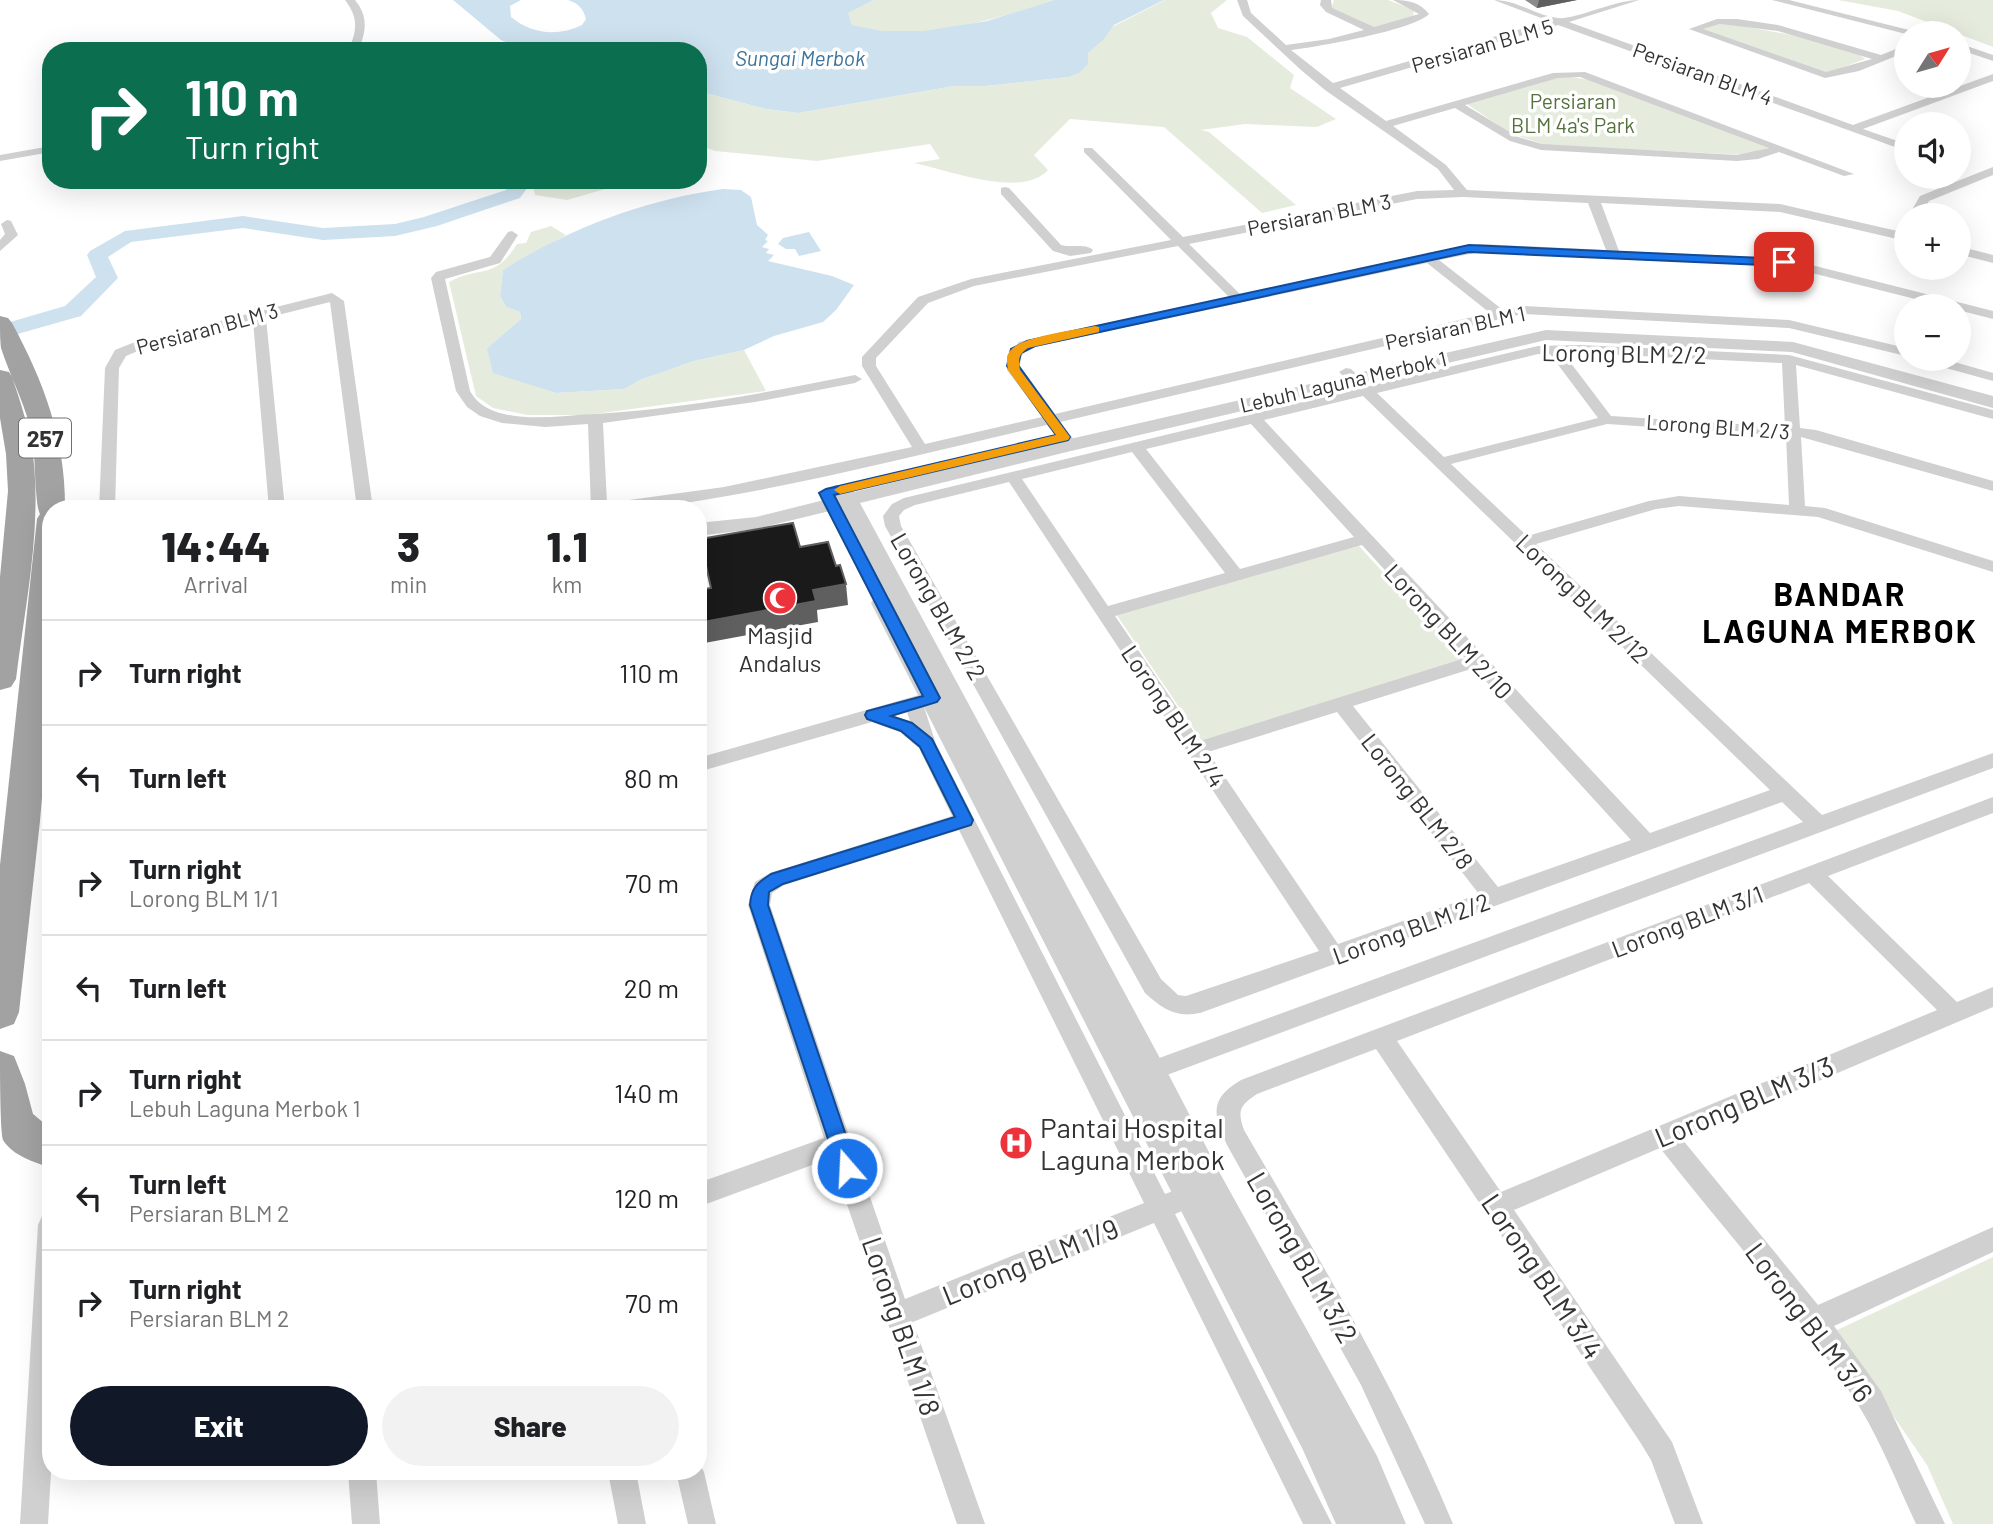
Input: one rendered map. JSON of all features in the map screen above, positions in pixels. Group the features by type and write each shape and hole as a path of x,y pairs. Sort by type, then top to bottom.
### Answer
{"highway":[{"name":"257","path":"0,323 17,434 24,506 8,565 0,679"},
{"name":"257","path":"8,375 43,426 50,468 51,500"},
{"path":"0,1012 42,659"},
{"path":"0,1069 5,1081 8,1121 20,1135 42,1146"}],"street":[{"path":"350,0 363,23 356,42"},
{"path":"1242,0 1242,9 1329,88 1442,167 1463,193"},
{"path":"1326,0 1325,5 1329,10 1374,31"},
{"path":"1284,48 1331,42 1419,18 1424,14 1420,9 1398,0"},
{"name":"Persiaran BLM 4","path":"1499,0 1520,4 1560,22 1894,143"},
{"name":"Persiaran BLM 5","path":"1329,88 1634,0"},
{"path":"1776,0 1894,28"},
{"path":"1880,58 1846,47 1742,23 1717,21 1694,29 1825,75 1880,58 1894,53"},
{"path":"1971,50 1993,58"},
{"path":"1382,126 1558,75 1581,74 1848,174"},
{"path":"1855,128 1993,77"},
{"path":"1457,105 1514,139 1551,149 1737,158 1758,156 1780,148"},
{"path":"1088,150 1237,298"},
{"path":"0,158 42,151"},
{"path":"1922,203 1924,199 1993,172"},
{"path":"1971,175 1977,177"},
{"path":"1005,191 1052,244 1065,252 1176,238 1267,216"},
{"name":"Persiaran BLM 3","path":"921,449 869,362 872,351 918,304 937,293 971,283 1176,238 1417,195 1463,193 1791,209 1894,234"},
{"path":"1593,200 1614,253"},
{"path":"0,247 12,235 7,224"},
{"path":"512,235 495,260 449,272 438,278 466,398 486,413 515,419 550,421 594,418 761,398 855,379"},
{"path":"1067,441 1014,370 1012,360 1019,348 1237,298 1479,248 1799,264 1993,315"},
{"path":"1971,253 1993,259"},
{"path":"1427,257 1499,314"},
{"name":"Persiaran BLM 3","path":"107,500 112,368 116,357 140,345 332,297 337,301 364,500"},
{"name":"Persiaran BLM 1","path":"1050,419 1499,314 1531,310 1789,324 1894,349"},
{"path":"260,314 276,500"},
{"name":"Lebuh Laguna Merbok 1","path":"1356,381 1522,330 1566,328 1794,341 1993,394"},
{"name":"Lebuh Laguna Merbok 1","path":"707,517 837,496 1067,441 1356,381 1528,338 1567,335 1793,347 1993,402"},
{"path":"1553,349 1607,420"},
{"name":"Lorong BLM 2/2","path":"1785,793 1334,956 1186,1006 1172,1003 1153,986 890,521 893,511 910,501 1254,418 1356,381 1553,349 1789,359 1993,415"},
{"path":"1789,359 1797,508"},
{"path":"1971,371 1993,377"},
{"name":"Lorong BLM 2/12","path":"1356,381 1819,825"},
{"path":"594,418 599,500"},
{"name":"Lorong BLM 2/10","path":"1254,418 1646,843"},
{"path":"662,500 764,485 1050,419"},
{"name":"Lorong BLM 2/3","path":"1441,462 1607,420 1792,430 1851,444 1993,486"},
{"path":"1136,447 1236,575"},
{"name":"Lorong BLM 2/4","path":"1013,477 1334,956"},
{"path":"837,496 932,698 1140,1074 1318,1524"},
{"name":"Lebuh Laguna Merbok 1","path":"707,529 756,523 837,496"},
{"path":"1525,542 1667,502 1797,508 1850,521 1993,567"},
{"path":"1104,613 1364,539"},
{"path":"3,636 42,626"},
{"path":"1196,749 1476,660"},
{"path":"707,762 932,698"},
{"path":"926,744 932,698"},
{"name":"Lorong BLM 2/8","path":"1341,704 1494,898"},
{"path":"872,715 907,727 926,744 965,820 1188,1197 1364,1469 1388,1524"},
{"path":"1140,1074 1993,760"},
{"name":"Lorong BLM 3/1","path":"1381,1037 1993,805"},
{"name":"Lorong BLM 1/8","path":"965,820 777,879 762,888 759,905 838,1144 971,1524"},
{"path":"1812,873 1954,1013"},
{"name":"Lorong BLM 3/3","path":"1495,1206 1993,997"},
{"name":"Lorong BLM 3/4","path":"1381,1037 1650,1432 1662,1452 1689,1524"},
{"name":"Lorong BLM 3/2","path":"1381,1037 1250,1087 1230,1100 1226,1116 1241,1149 1376,1384 1412,1454 1439,1524"},
{"name":"Lorong BLM 3/6","path":"1664,1135 1814,1321 1871,1401 1931,1524"},
{"path":"707,1192 838,1144"},
{"path":"1188,1197 1316,1437 1354,1524"},
{"name":"Lorong BLM 1/9","path":"898,1315 1188,1197"},
{"path":"1814,1321 1993,1239"},
{"path":"33,1524 42,1374"},
{"path":"363,1480 366,1524"},
{"path":"624,1480 632,1524"},
{"path":"692,1480 702,1524"}],"green space":[{"path":"874,0 1054,0 981,22 926,32 875,31 852,25 847,13"},
{"path":"1165,0 1227,0 1211,13 1218,28 1247,37 1294,75 1290,88 1336,119 1317,127 1245,124 1201,130 1209,132 1296,205 1262,213 1164,127 1070,119 1034,155 1048,170 1036,178 1021,182 984,180 914,163 940,159 930,144 817,161 707,148 707,93 766,109 798,113 954,86 986,86 1067,77 1087,58 1088,53 1110,28"},
{"path":"1334,0 1388,0 1414,10 1413,16 1372,28 1331,9"},
{"path":"1838,0 1993,0 1993,47 1971,39 1971,21 1924,21 1898,11"},
{"path":"1720,24 1819,42 1839,47 1865,59 1830,72 1818,72 1702,29"},
{"name":"Persiaran BLM 4a's Park","path":"1563,76 1591,80 1771,147 1745,155 1545,145 1510,133 1467,104"},
{"path":"534,189 605,189 567,200 535,195"},
{"path":"551,226 566,235 503,270 500,296 506,307 520,312 521,319 487,348 535,386 556,393 624,389 640,380 694,361 744,350 766,391 587,415 527,415 493,408 476,396 449,282 494,268 509,256 517,244 526,243 531,232"},
{"path":"1359,546 1462,659 1202,741 1116,614"},
{"path":"1993,1257 1993,1524 1953,1524 1927,1465 1835,1331"}],"water":[{"name":"Sungai Merbok","path":"453,0 521,0 510,6 511,17 527,27 554,32 573,29 582,25 586,19 580,7 568,0 874,0 848,13 852,25 882,31 924,31 987,21 1054,0 1164,0 1114,25 1103,40 1088,53 1088,64 1079,73 1068,77 986,86 954,86 798,113 766,109 707,93 707,42 501,40"},
{"path":"723,189 741,190 751,197 757,225 768,235 765,240 768,241 762,247 769,249 766,253 774,255 768,261 832,276 854,285 836,310 823,322 774,336 744,350 694,361 640,380 624,389 556,393 493,373 487,348 521,319 520,312 506,307 500,296 503,270 555,241 608,218 665,200"},
{"path":"809,232 821,251 799,256 795,249 786,249 778,244 783,238"}],"building":[{"name":"Masjid Andalus","path":"793,523 800,547 828,542 836,566 840,565 846,584 813,590 816,601 707,621 707,589 711,588 707,570 707,538"}],"waterway":[{"path":"0,332 73,311 107,278 97,255 125,237 243,222 323,234 395,230 430,222 513,194 517,189"}],"slow traffic":[{"path":"840,490 1064,437 1014,370 1012,360 1015,352 1024,345 1095,329"}],"place":[{"name":"Masjid Andalus","path":"780,598"},
{"name":"Pantai Hospital Laguna Merbok","path":"1016,1143"}],"district":[{"name":"BANDAR LAGUNA MERBOK","path":"1840,612"}],"route":[{"path":"847,1168 759,905 762,888 777,879 965,820 926,744 907,727 872,715 932,698 826,493 1064,437 1014,370 1012,360 1015,352 1031,343 1469,248 1784,262"}]}
